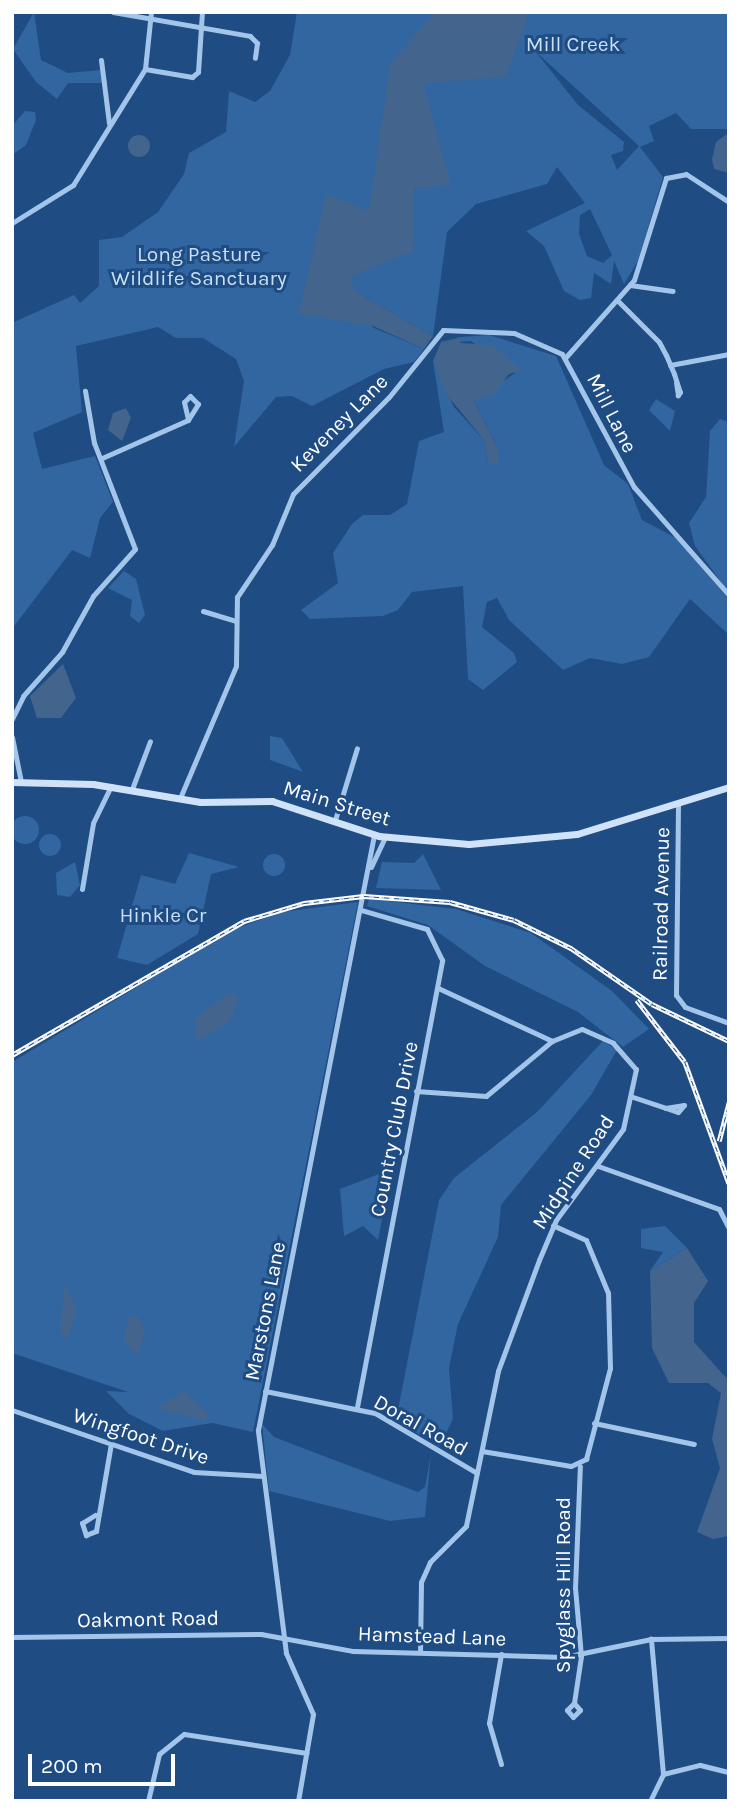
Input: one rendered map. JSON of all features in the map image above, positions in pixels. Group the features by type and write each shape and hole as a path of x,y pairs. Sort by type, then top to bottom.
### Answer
{"main road":[{"name":"Main Street","path":"16,782 111,786 180,798 272,801 374,835 469,845 549,838 678,804 729,787"}],"street":[{"path":"113,12 254,37 254,58"},
{"path":"12,223 68,190 145,69 151,12"},
{"path":"145,69 194,76 202,12"},
{"path":"101,60 109,123"},
{"path":"565,358 630,285 666,178 686,174 729,202"},
{"path":"630,285 673,291"},
{"path":"617,300 654,334 676,383"},
{"name":"Mill Lane","path":"430,344 437,334 464,327 514,333 547,343 565,358 634,487 729,595"},
{"name":"Keveney Lane","path":"180,798 236,666 236,621 241,588 272,545 293,494 430,344"},
{"path":"670,365 729,354"},
{"path":"12,719 135,544 102,458 85,391"},
{"path":"102,458 188,420"},
{"path":"203,611 236,621"},
{"path":"12,737 16,782"},
{"path":"132,789 150,741"},
{"path":"335,820 357,748"},
{"path":"82,889 93,823 111,786"},
{"name":"Railroad Avenue","path":"678,804 680,1004 729,1023"},
{"name":"Marstons Lane","path":"298,1801 307,1753 311,1700 288,1661 258,1437 369,873 374,835"},
{"name":"Marstons Lane","path":"369,873 385,837"},
{"name":"Country Club Drive","path":"357,1407 442,960 432,934 407,920 361,910"},
{"path":"438,988 552,1041"},
{"name":"Midpine Road","path":"416,1091 486,1097 552,1041 582,1029 613,1043 634,1064 634,1097 622,1129 598,1166 553,1225 498,1371 466,1526 423,1576 420,1650"},
{"path":"634,1097 665,1108"},
{"path":"598,1166 719,1209 729,1229"},
{"name":"Spyglass Hill Road","path":"553,1225 586,1240 605,1280 611,1359 580,1466 575,1588 581,1656 574,1703"},
{"name":"Doral Road","path":"265,1391 357,1407 477,1473"},
{"name":"Wingfoot Drive","path":"12,1410 201,1474 262,1476"},
{"path":"594,1423 694,1444"},
{"path":"94,1515 111,1443"},
{"path":"482,1451 580,1466"},
{"name":"Hamstead Lane","path":"284,1636 353,1651 420,1650 581,1656 651,1639 729,1638"},
{"name":"Oakmont Road","path":"12,1637 284,1636"},
{"path":"650,1801 663,1774 651,1639"},
{"path":"501,1654 489,1723 501,1764"},
{"path":"148,1801 159,1754 184,1734 307,1753"},
{"path":"663,1774 700,1765 729,1772"}],"green space":[{"path":"34,12 41,60 68,73 101,70 108,83 68,83 57,99 36,82 13,49"},
{"name":"Long Pasture Wildlife Sanctuary","path":"297,12 491,12 387,113 400,140 344,299 374,328 424,349 414,362 384,369 312,406 292,396 276,397 234,447 244,381 236,359 203,338 176,338 158,327 76,346 82,412 33,433 42,469 95,456 113,502 100,518 90,558 72,550 12,629 12,323 74,295 80,303 99,286 99,240 122,237 158,212 184,174 189,153 226,132 229,91 255,102 270,91 290,55"},
{"name":"Mill Creek","path":"510,12 729,12 729,129 691,129 676,113 649,126 654,141 640,147 663,177 638,261 624,284 614,261 611,284 594,273 591,298 580,300 564,291 544,246 526,231 585,203 557,167 547,184 476,204 447,232 433,336 351,289 330,253 405,219 420,170 402,94","holes":["536,52 639,146 617,170 611,155 623,151 624,142 578,105","590,209 612,255 603,263 587,256 579,234 580,215"]},
{"path":"25,111 35,112 36,120 26,145 12,155 12,126"},
{"path":"489,335 556,356 604,465 628,484 642,520 678,539 729,600 729,635 690,599 649,657 622,664 590,658 563,670 509,620 497,598 487,602 482,627 514,653 517,662 483,690 468,679 463,586 412,592 398,610 383,616 310,619 301,610 338,583 333,553 352,524 363,515 390,515 407,504 419,441 444,432 433,361 454,407 484,440 488,461 499,451 474,401 515,373 471,341 459,342 461,337"},
{"path":"656,399 675,411 670,431 649,410"},
{"path":"720,419 729,422 729,593 695,546 689,523 706,497 710,431"},
{"path":"124,571 136,579 145,615 139,623 130,616 132,600 108,588"},
{"path":"270,736 282,738 303,772 270,760"},
{"path":"25,816 35,820 39,830 35,840 25,844 15,840 11,830 15,820"},
{"path":"50,834 58,837 61,845 58,853 50,856 42,853 39,845 42,837"},
{"name":"Hinkle Cr","path":"189,853 239,867 211,874 198,934 147,965 117,958 141,875 175,884"},
{"path":"274,854 282,857 285,865 282,873 274,876 266,873 263,865 266,857"},
{"path":"423,854 441,890 376,888 382,862 414,863"},
{"path":"75,862 80,885 70,897 57,895 56,873"},
{"path":"369,899 456,909 531,933 612,991 649,1029 623,1047 578,1012 485,966 428,925 367,906"},
{"path":"358,902 253,1432 212,1423 163,1431 129,1414 106,1391 128,1392 12,1353 12,1062 232,930 282,912"},
{"path":"603,1041 617,1050 591,1095 501,1205 498,1237 458,1324 449,1368 453,1419 439,1447 396,1420 439,1200 454,1178 537,1112"},
{"path":"392,1169 378,1240 363,1226 344,1236 340,1189"},
{"path":"665,1226 687,1248 650,1271 663,1252 641,1248 641,1229"},
{"path":"262,1424 274,1437 418,1492 425,1487 431,1454 425,1517 390,1521 269,1491"}],"shaded area":[{"path":"435,12 529,12 506,77 423,83 451,185 414,188 413,251 352,276 353,290 433,336 424,349 373,326 299,314 326,194 369,211 390,64"},
{"path":"727,134 729,173 714,169 712,159 716,142"},
{"path":"139,135 149,142 150,146 143,156 139,157 129,150 128,146 135,136"},
{"path":"461,337 460,343 493,345 521,370 509,374 494,394 474,401 499,451 498,467 488,461 484,440 447,395 433,361 441,342"},
{"path":"126,408 131,418 122,441 108,430 113,413"},
{"path":"63,664 76,698 61,718 37,718 30,696"},
{"path":"229,993 239,998 231,1020 197,1042 194,1019"},
{"path":"687,1248 708,1281 694,1303 694,1342 729,1381 729,1536 713,1539 697,1532 720,1468 712,1439 721,1393 708,1383 669,1383 652,1348 650,1271"},
{"path":"65,1283 77,1312 67,1341 60,1329"},
{"path":"138,1316 145,1331 137,1357 124,1340 128,1317"},
{"path":"184,1391 209,1414 206,1421 156,1408"}],"railway":[{"path":"12,1055 244,921 304,903 364,896 450,902 514,920 571,948 652,1004 729,1041"},
{"path":"637,1000 685,1062 729,1183"},
{"path":"719,1141 729,1102"}]}
